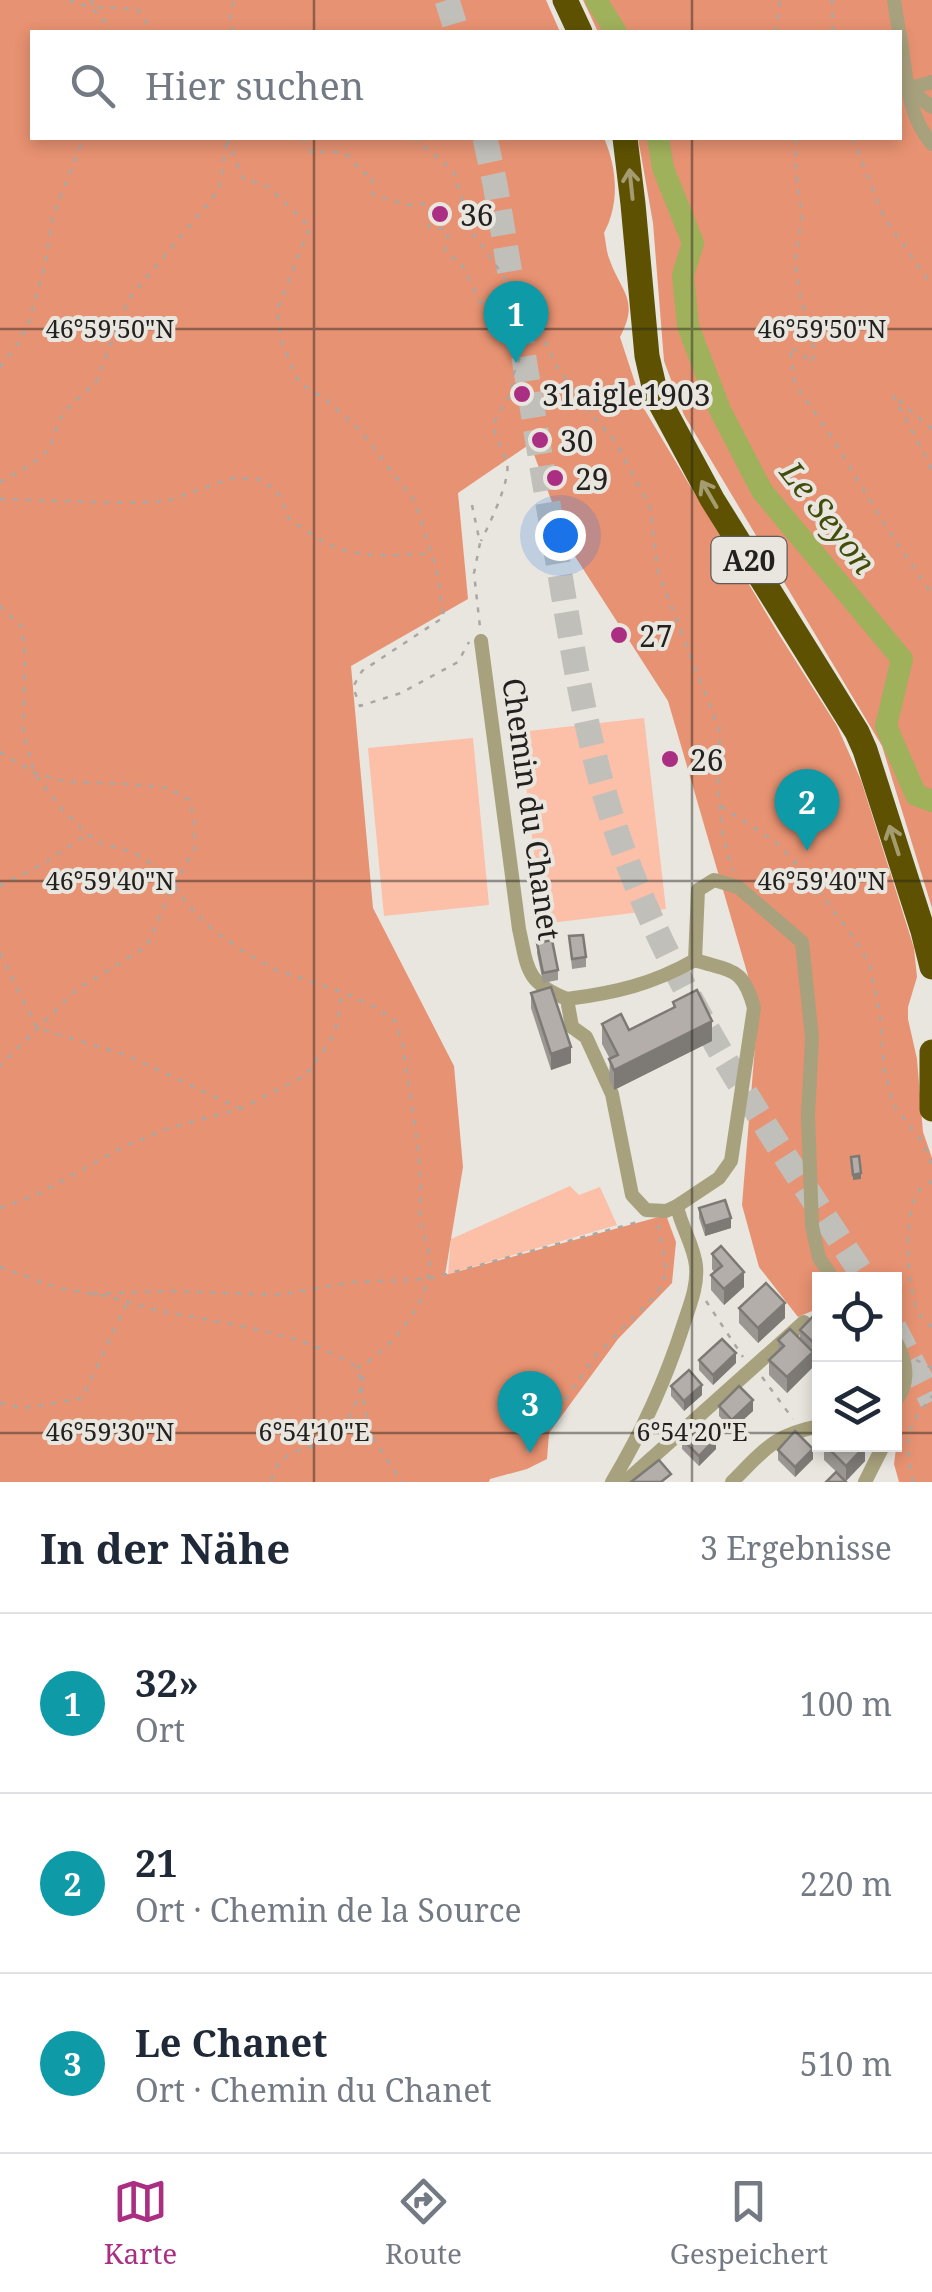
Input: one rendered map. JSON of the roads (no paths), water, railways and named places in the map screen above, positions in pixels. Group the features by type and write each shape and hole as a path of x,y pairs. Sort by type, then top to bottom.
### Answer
{"highway":[{"path":"565,0 579,30"},
{"name":"A20","path":"624,140 647,356 656,395 712,499 857,732 932,967"},
{"path":"932,1052 932,1110"}],"street":[{"path":"894,0 899,30"},
{"path":"902,52 913,114 932,144"},
{"path":"908,89 932,82"},
{"path":"908,89 932,107"},
{"name":"Chemin du Chanet","path":"481,641 519,928 529,973 546,990 568,998"},
{"path":"696,960 698,890 714,880 738,886 802,942 812,1038 808,1116 812,1226 819,1258 829,1272"},
{"path":"696,960 738,974 748,986 754,1008 731,1161 719,1178 666,1211 651,1210 632,1194 612,1094 586,1037 572,1026 568,998 608,994 668,976 696,960"},
{"path":"612,1482 638,1440 668,1372 695,1289 694,1256 677,1206"},
{"path":"625,1482 804,1322"},
{"path":"902,1357 906,1366 902,1392"},
{"path":"732,1482 778,1438 812,1427"},
{"path":"865,1482 880,1452"}],"waterway":[{"name":"Le Seyon","path":"596,0 615,30"},
{"name":"Le Seyon","path":"658,140 663,168 693,243 683,275 688,326 720,410 762,491 902,659 886,726 916,795 932,801"}],"tunnel":[{"path":"447,0 456,30"},
{"path":"485,140 578,680 607,802 629,866 686,990 719,1050 861,1272"},
{"path":"902,1343 932,1401"}],"place":[{"name":"36","path":"440,214"},
{"name":"32»","path":"516,363"},
{"name":"31aigle1903","path":"522,394"},
{"name":"30","path":"540,440"},
{"name":"29","path":"555,478"},
{"name":"27","path":"619,635"},
{"name":"26","path":"670,759"},
{"name":"21","path":"807,851"},
{"name":"Le Chanet","path":"530,1453"}]}
